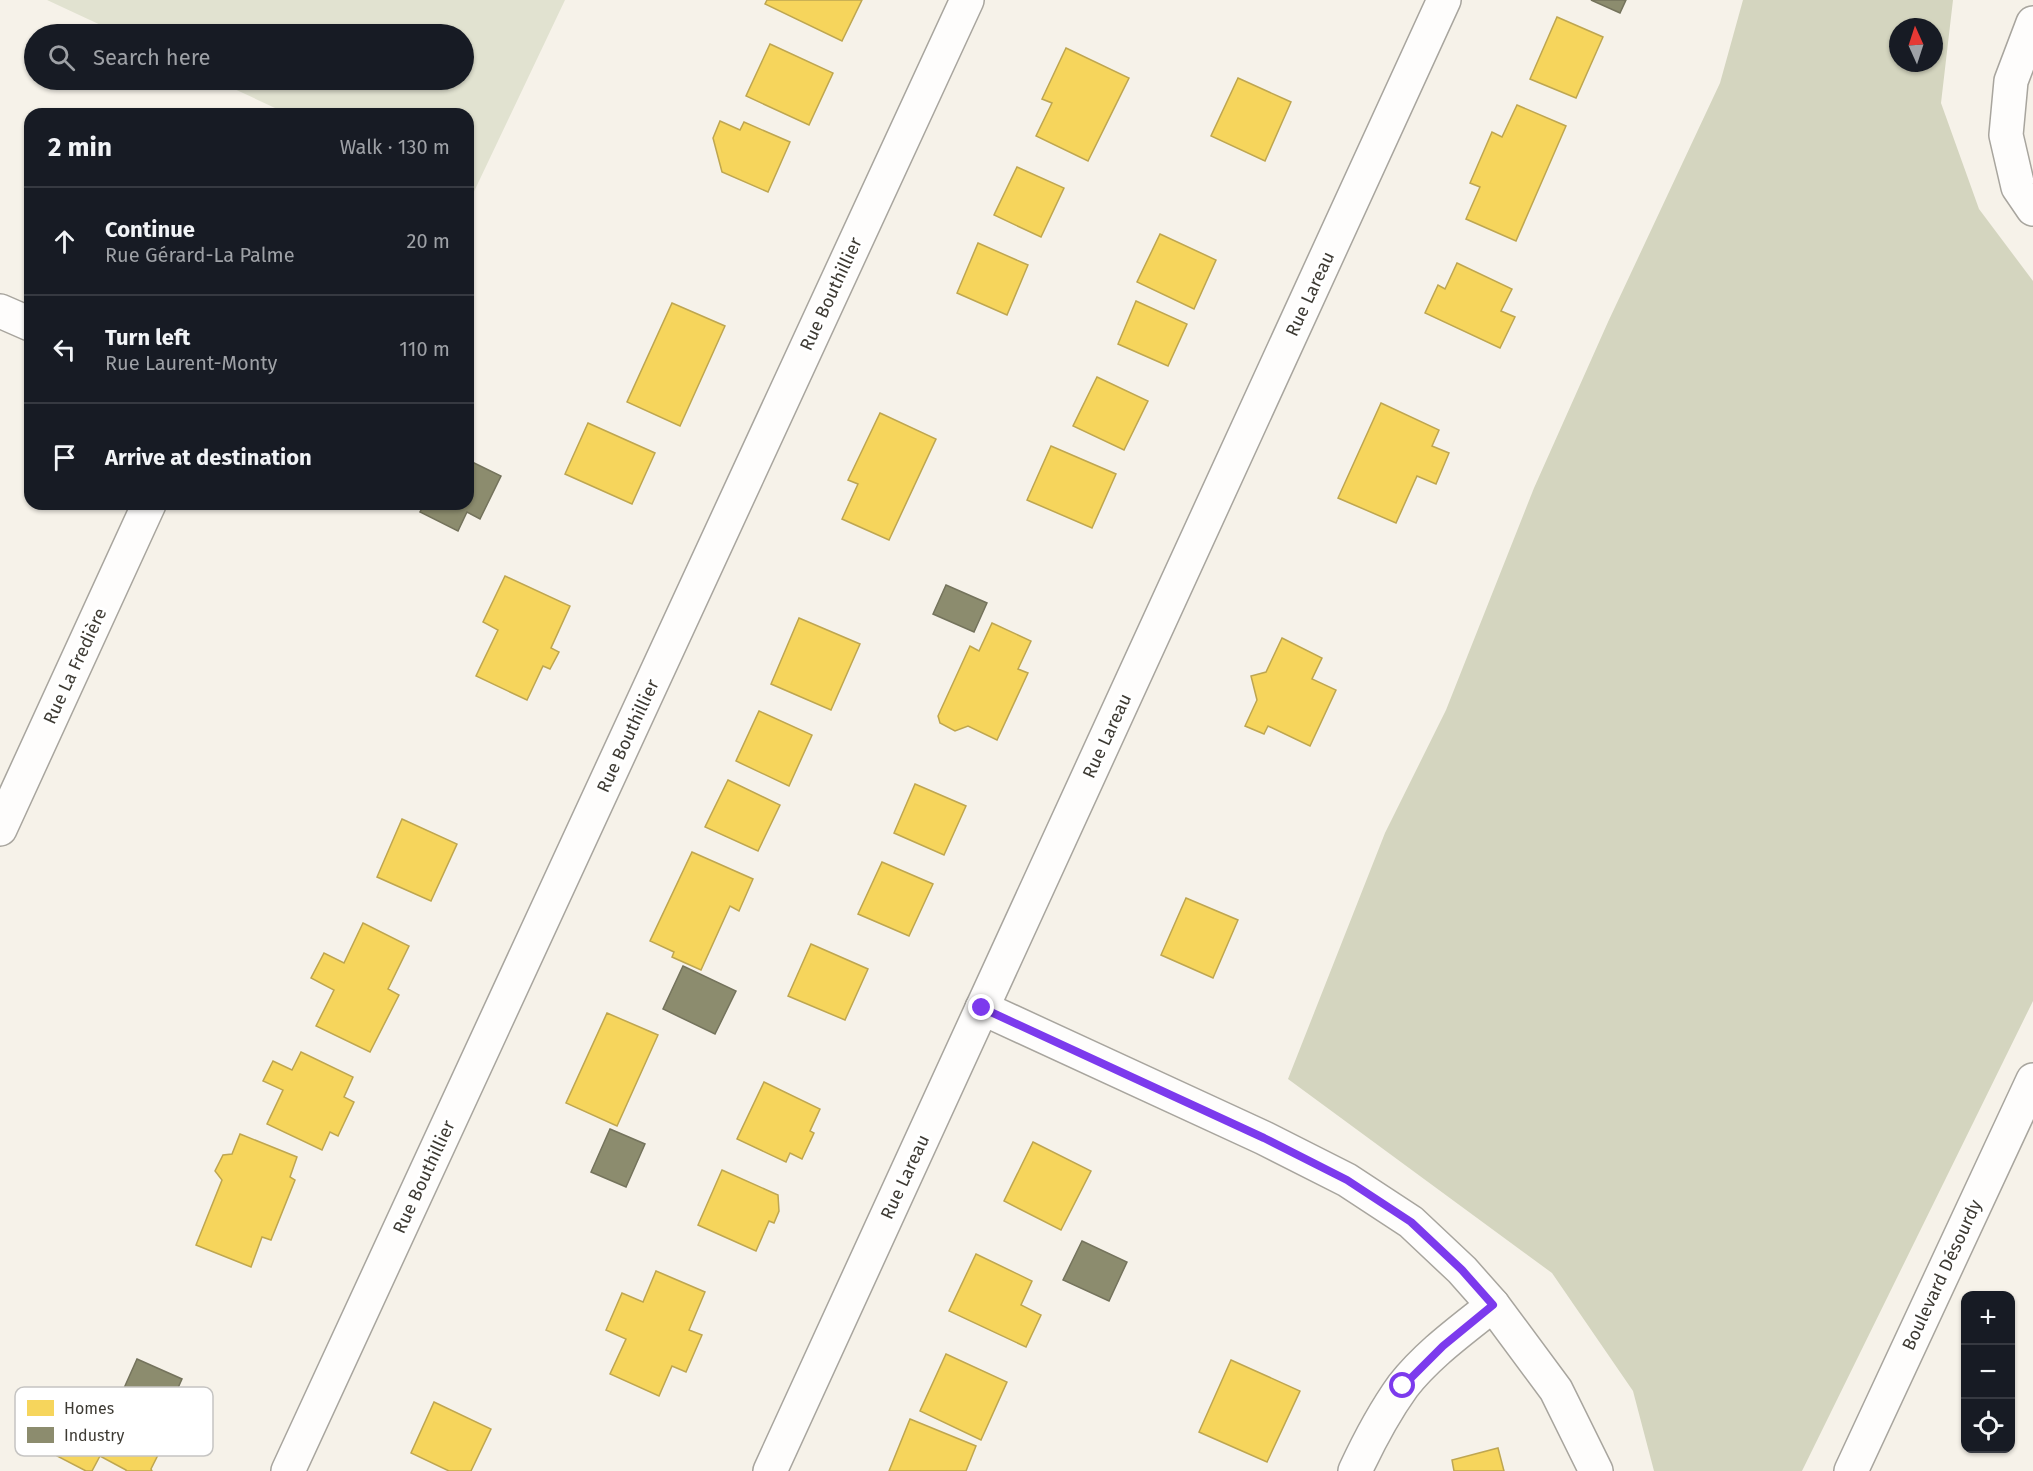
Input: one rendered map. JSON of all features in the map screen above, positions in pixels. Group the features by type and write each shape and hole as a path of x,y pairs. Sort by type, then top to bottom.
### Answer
{"street":[{"name":"Rue Bouthillier","path":"288,1471 967,0"},
{"name":"Rue Lareau","path":"770,1471 1444,0"},
{"path":"2033,23 2011,81 2006,135 2018,187 2033,209"},
{"path":"0,311 24,321"},
{"name":"Rue La Fredière","path":"0,829 146,510"},
{"path":"982,1008 1264,1138 1347,1180 1411,1222 1462,1270 1493,1305 1556,1390 1596,1471"},
{"name":"Boulevard Désourdy","path":"1851,1471 2033,1080"},
{"path":"1355,1471 1367,1446 1403,1386 1443,1346 1493,1305"}],"green space":[{"path":"47,0 565,0 474,192 474,108 275,108 236,90 474,90 474,24 99,24"},
{"path":"1743,0 1953,0 1941,103 1979,209 2033,281 2033,1001 1802,1471 1654,1471 1633,1391 1552,1273 1288,1079 1385,833 1446,710 1534,488 1608,322 1720,83"}],"building: Homes":[{"path":"767,0 862,0 842,41 765,4"},
{"path":"1557,17 1603,37 1576,98 1530,79"},
{"path":"770,44 833,73 809,125 746,96"},
{"path":"1066,48 1129,78 1088,161 1036,136 1052,103 1042,99"},
{"path":"1238,78 1291,102 1265,161 1211,136"},
{"path":"1517,105 1566,126 1516,241 1466,219 1480,187 1470,183 1492,132 1502,137"},
{"path":"720,121 740,130 744,122 790,142 768,192 722,172 713,138"},
{"path":"1017,167 1064,188 1041,237 994,215"},
{"path":"1160,234 1216,260 1194,309 1137,282"},
{"path":"978,243 1028,265 1007,315 957,293"},
{"path":"1457,263 1512,289 1501,311 1515,317 1500,348 1425,313 1438,285 1445,289"},
{"path":"1136,301 1187,324 1168,366 1118,344"},
{"path":"672,303 725,326 680,426 627,402"},
{"path":"1097,377 1148,401 1124,450 1073,426"},
{"path":"1381,403 1439,430 1432,446 1449,453 1436,484 1417,476 1396,523 1338,498"},
{"path":"880,413 936,439 889,540 842,519 858,484 848,480"},
{"path":"588,423 655,453 632,504 565,474"},
{"path":"1051,446 1116,474 1092,528 1027,500"},
{"path":"505,576 570,606 551,648 559,652 550,669 543,666 527,700 476,676 498,630 483,622"},
{"path":"799,618 860,644 831,710 771,684"},
{"path":"992,623 1031,641 1018,669 1028,673 997,740 968,726 955,731 940,723 938,716 970,646 979,651"},
{"path":"1282,638 1322,658 1312,679 1336,690 1310,746 1268,726 1264,734 1245,726 1257,700 1251,676 1266,672"},
{"path":"759,711 812,735 789,786 736,761"},
{"path":"728,780 780,805 758,851 705,827"},
{"path":"915,784 966,806 944,855 894,833"},
{"path":"402,819 457,844 431,901 377,877"},
{"path":"692,852 753,879 739,911 730,906 701,970 672,957 674,952 650,941"},
{"path":"882,862 933,884 909,936 858,914"},
{"path":"1186,898 1238,920 1213,978 1161,955"},
{"path":"363,923 409,946 388,989 399,995 370,1052 316,1026 334,990 311,978 324,953 344,963"},
{"path":"811,944 868,969 845,1020 788,996"},
{"path":"607,1013 658,1035 617,1126 566,1103"},
{"path":"301,1052 353,1077 344,1097 354,1102 338,1136 330,1132 322,1150 267,1124 283,1090 263,1081 273,1061 292,1070"},
{"path":"764,1082 820,1109 810,1131 814,1133 802,1159 790,1153 786,1162 737,1139"},
{"path":"240,1134 297,1157 290,1177 295,1180 271,1240 262,1237 251,1267 196,1245 222,1180 215,1171 223,1155 232,1154"},
{"path":"1033,1142 1091,1171 1061,1230 1004,1201"},
{"path":"722,1170 778,1195 779,1211 774,1223 769,1221 756,1251 698,1225"},
{"path":"976,1254 1032,1281 1021,1305 1041,1315 1026,1347 949,1311"},
{"path":"656,1271 705,1292 689,1330 702,1335 686,1372 672,1366 659,1396 610,1374 626,1339 606,1330 622,1293 643,1302"},
{"path":"946,1354 1007,1382 981,1440 920,1411"},
{"path":"1231,1360 1300,1391 1267,1462 1199,1432"},
{"path":"434,1402 491,1429 471,1471 449,1471 411,1453"},
{"path":"910,1419 976,1446 966,1471 889,1471"},
{"path":"1498,1448 1504,1471 1454,1471 1452,1460"},
{"path":"57,1456 100,1456 92,1471 86,1471"},
{"path":"100,1456 158,1456 152,1471 126,1470"}],"building: Industry":[{"path":"1591,0 1626,0 1620,13"},
{"path":"474,463 501,476 480,519 467,512 458,531 420,512 421,510 474,510"},
{"path":"946,585 987,603 974,632 933,614"},
{"path":"683,966 736,991 715,1034 663,1009"},
{"path":"610,1129 645,1144 626,1187 591,1172"},
{"path":"1082,1241 1127,1262 1109,1301 1063,1280"},
{"path":"137,1359 182,1379 178,1387 124,1387"}],"route":[{"path":"982,1008 1264,1138 1347,1180 1411,1222 1462,1270 1493,1305 1427,1360 1403,1386"}]}
